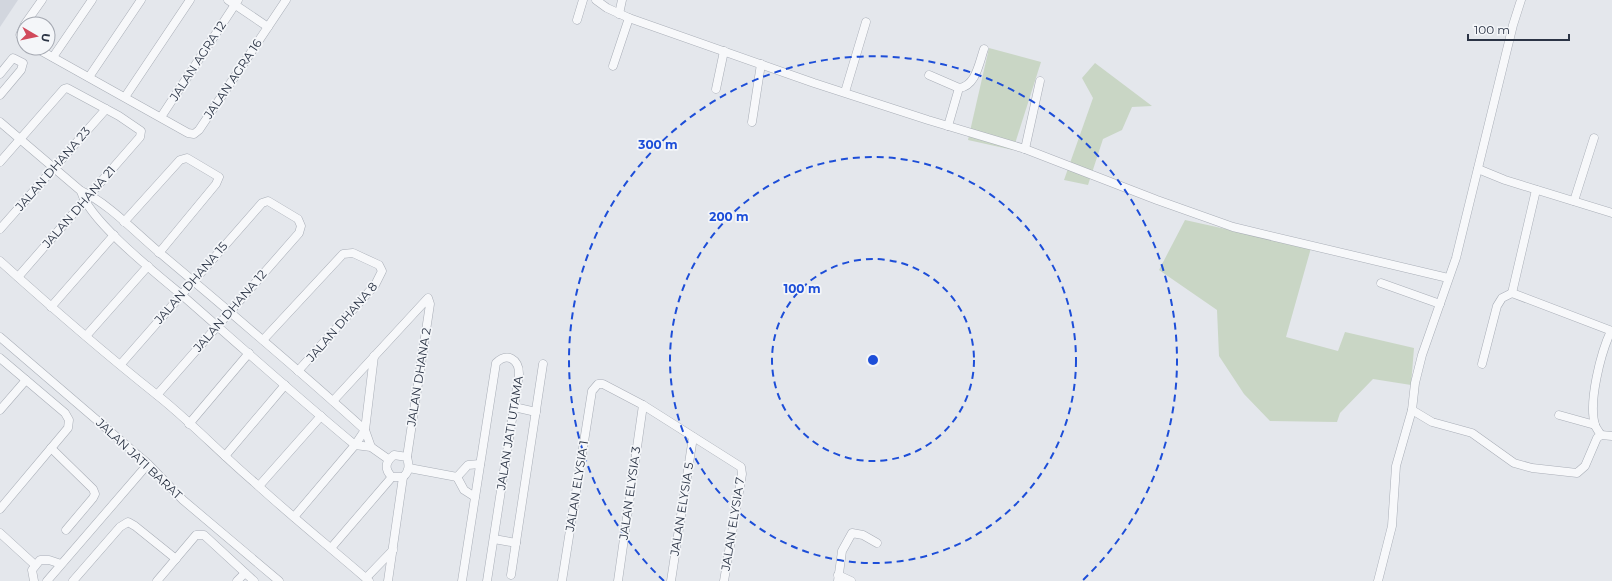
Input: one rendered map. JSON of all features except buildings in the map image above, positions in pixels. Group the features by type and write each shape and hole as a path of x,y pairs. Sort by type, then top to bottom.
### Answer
{"street":[{"path":"31,16 42,0"},
{"path":"53,58 92,0"},
{"path":"89,77 141,0"},
{"path":"124,97 190,0"},
{"name":"JALAN AGRA 16","path":"160,117 188,133 194,134 286,0"},
{"path":"577,20 583,0"},
{"path":"596,0 619,14 629,18 845,92 948,126 1025,149 1157,200 1233,227 1448,278"},
{"path":"619,14 622,0"},
{"path":"1378,581 1392,526 1396,466 1412,410 1415,383 1422,355 1448,278 1478,169 1513,25 1521,0"},
{"path":"234,2 268,27"},
{"name":"JALAN AGRA 12","path":"160,117 234,2"},
{"path":"613,66 629,18"},
{"path":"845,92 866,22"},
{"path":"929,75 959,88 965,87 971,84 984,49"},
{"path":"716,89 724,51"},
{"path":"50,56 160,117"},
{"path":"0,74 10,59 16,59 23,63 21,70 0,95"},
{"path":"752,122 761,64"},
{"path":"1025,149 1040,81"},
{"path":"0,162 64,89 71,88 106,109"},
{"path":"948,126 959,88"},
{"name":"JALAN DHANA 21","path":"18,277 140,137 141,131 137,127 106,109"},
{"name":"JALAN DHANA 23","path":"0,229 106,109"},
{"path":"0,122 53,169 124,222 263,340 365,430 371,446 388,459"},
{"path":"1574,201 1594,138"},
{"path":"124,222 180,160 186,158 214,172 219,180 159,253"},
{"path":"1478,169 1536,190 1612,213"},
{"path":"1512,293 1536,190"},
{"path":"81,191 84,202 114,235 148,266 355,445 371,446"},
{"name":"JALAN DHANA 12","path":"157,395 299,233 301,226 298,219 268,201 262,202"},
{"name":"JALAN DHANA 15","path":"121,364 262,202"},
{"path":"51,307 114,235"},
{"name":"JALAN DHANA 8","path":"263,340 343,254 353,253 379,264 382,271 375,285 298,371"},
{"path":"0,261 51,307 121,364 137,380 157,395 294,517 368,580 393,550"},
{"path":"86,336 148,266"},
{"path":"1381,283 1440,304"},
{"path":"1482,364 1497,306 1502,298 1512,293 1612,331 1603,349 1598,368 1594,411 1595,425 1601,435"},
{"name":"JALAN DHANA 2","path":"374,356 428,298 430,304 423,359 407,457"},
{"name":"JALAN JATI BARAT","path":"0,337 148,464 183,500 279,581"},
{"path":"189,424 249,353"},
{"path":"333,401 374,356"},
{"path":"294,517 355,445 365,430 374,356"},
{"name":"JALAN JATI UTAMA","path":"462,581 496,363 500,359 508,357 515,360 519,365 514,407 487,581"},
{"path":"0,358 65,413 69,420 68,428 0,509"},
{"path":"511,575 543,364"},
{"path":"0,410 26,380"},
{"name":"JALAN ELYSIA 1","path":"562,581 592,391 598,384 603,384 643,405"},
{"path":"225,456 285,385"},
{"path":"643,405 693,437"},
{"name":"JALAN ELYSIA 3","path":"618,581 643,405"},
{"path":"514,407 536,412"},
{"path":"1412,410 1432,422 1472,433 1505,458 1520,466 1559,472 1577,473 1581,471 1586,466 1595,443 1601,435"},
{"path":"1559,415 1595,425"},
{"path":"259,486 321,416"},
{"path":"1601,435 1612,436"},
{"name":"JALAN ELYSIA 7","path":"693,437 742,466 742,474 724,581"},
{"name":"JALAN ELYSIA 5","path":"671,581 693,437"},
{"path":"51,448 93,489 95,494 66,530"},
{"path":"388,581 403,477 409,468 407,457 394,455 388,459 386,465 387,472 392,477 403,477"},
{"path":"47,581 148,464"},
{"path":"457,477 468,465 480,464"},
{"path":"409,468 457,477"},
{"path":"331,548 392,477"},
{"path":"457,477 464,490 475,497"},
{"path":"73,581 120,527 128,522 176,559"},
{"path":"0,533 35,565"},
{"path":"851,581 838,578 842,551 852,533 863,535 877,543"},
{"path":"157,581 196,535 204,535 254,581"},
{"path":"494,539 516,543"},
{"path":"34,581 32,570 35,565 45,560 61,564"},
{"path":"237,581 245,572"}],"shaded area":[{"path":"0,0 18,0 0,27"}],"green space":[{"path":"989,48 1041,62 1013,150 968,140"},
{"path":"1095,63 1152,106 1132,107 1122,130 1103,139 1088,185 1064,180 1093,98 1082,78"},
{"path":"1185,220 1311,248 1286,337 1338,351 1345,332 1414,348 1411,385 1373,379 1340,413 1337,422 1270,421 1244,394 1219,356 1217,310 1159,270"}]}
